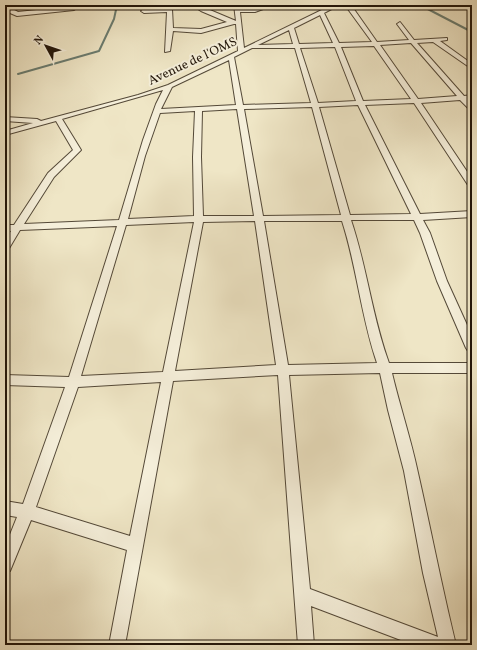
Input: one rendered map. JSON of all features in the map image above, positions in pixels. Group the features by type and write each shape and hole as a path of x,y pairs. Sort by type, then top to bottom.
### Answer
{"street":[{"path":"194,5 198,8 219,15 231,22 239,23"},
{"path":"271,5 255,10 237,8 239,23 236,53 241,106 283,370 306,645"},
{"name":"Avenue de l'OMS","path":"5,133 170,86 336,5"},
{"path":"348,5 416,101 472,185"},
{"path":"5,6 17,14 74,8"},
{"path":"144,11 170,10 170,29 167,51"},
{"path":"321,12 337,45 360,102 425,233 442,281 472,348"},
{"path":"170,29 200,31 231,22"},
{"path":"400,24 413,42 472,109"},
{"path":"291,27 315,104 346,218 355,245 375,341 385,368 394,410 411,471 431,573 448,645"},
{"path":"250,47 376,44 445,39"},
{"path":"435,40 472,67"},
{"path":"5,566 27,512 73,382 123,223 140,155 161,98 170,86"},
{"path":"157,111 241,106 472,98"},
{"path":"117,645 200,219 197,157 200,108"},
{"path":"5,119 55,119 77,150 51,175 5,248"},
{"path":"5,228 200,219 417,217 472,214"},
{"path":"5,380 73,382 283,370 472,368"},
{"path":"5,508 27,512 136,544"},
{"path":"303,595 436,645"}],"waterway":[{"path":"18,74 99,51 114,19 117,5"},
{"path":"420,5 472,32"}]}
